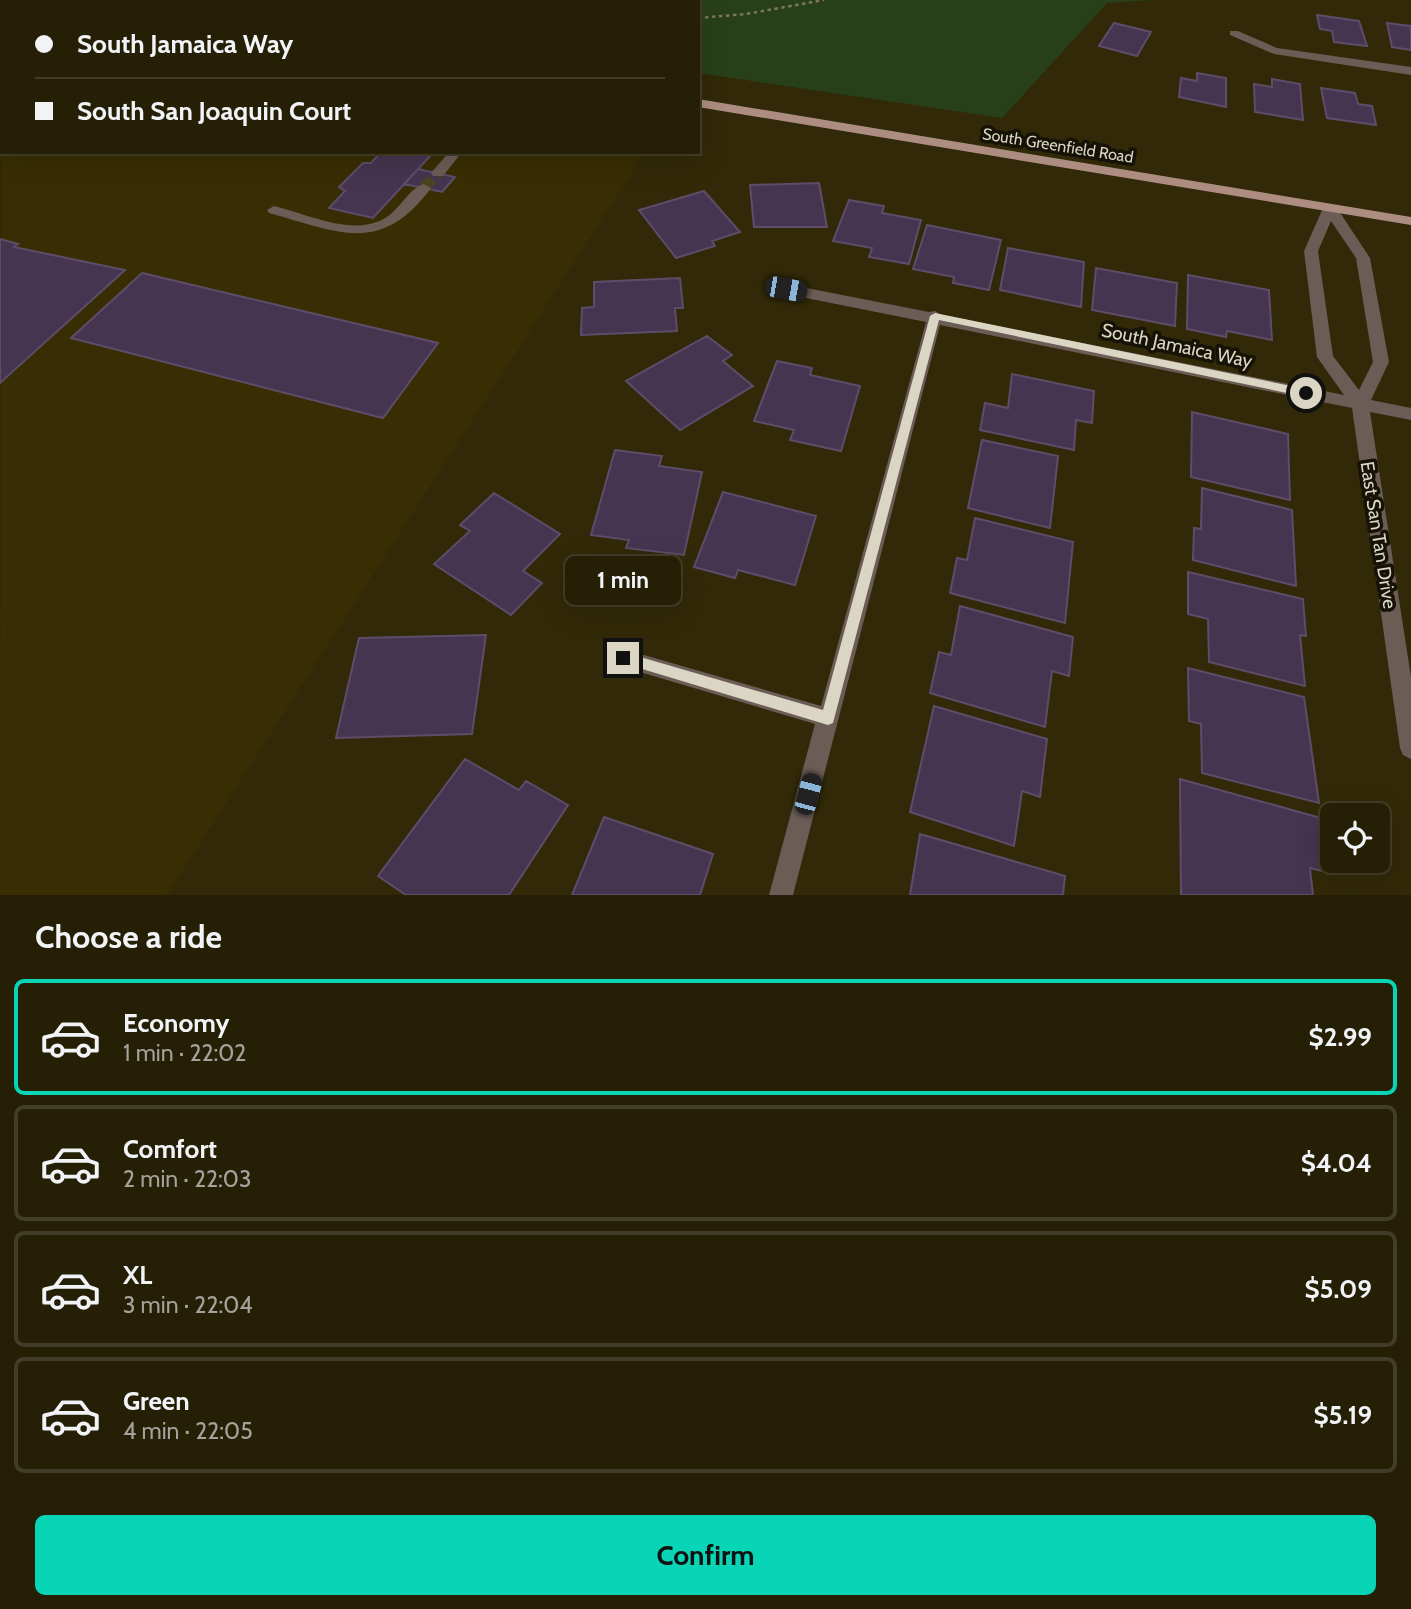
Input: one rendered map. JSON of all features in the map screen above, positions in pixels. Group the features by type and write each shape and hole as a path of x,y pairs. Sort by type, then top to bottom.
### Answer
{"main road":[{"name":"South Greenfield Road","path":"700,103 1411,221"}],"street":[{"path":"1234,33 1274,51 1411,71"},
{"path":"438,173 454,154"},
{"path":"274,210 359,231 375,230 401,216 424,188"},
{"path":"1330,208 1363,258 1381,362 1360,404"},
{"name":"East San Tan Drive","path":"1330,208 1311,251 1325,357 1360,404 1411,748"},
{"name":"South Jamaica Way","path":"786,289 935,316 1411,414"},
{"path":"781,895 935,316"},
{"path":"623,658 828,718"}],"path":[{"path":"700,18 746,14 824,0"}],"shaded area":[{"path":"2,154 644,154 167,895 0,895"}],"green space":[{"path":"700,0 1153,0 1107,3 1002,118 700,73"}],"building":[{"path":"1317,15 1359,21 1367,46 1334,42 1332,31 1320,29"},
{"path":"1114,23 1151,32 1137,56 1099,46"},
{"path":"1387,23 1411,26 1411,50 1392,47"},
{"path":"1197,73 1226,78 1226,107 1179,97 1181,78 1197,81"},
{"path":"1272,79 1300,84 1303,120 1255,112 1254,84 1272,87"},
{"path":"1321,88 1355,93 1358,104 1372,106 1376,125 1327,118"},
{"path":"379,154 431,155 373,218 329,208 345,191 339,187 363,163 371,163"},
{"path":"418,169 455,177 442,192 404,184"},
{"path":"819,183 827,227 754,227 750,185"},
{"path":"704,191 740,232 712,241 715,246 676,258 639,210"},
{"path":"849,200 884,206 882,213 921,220 909,264 869,257 872,248 833,241"},
{"path":"927,225 1001,240 989,290 953,283 954,277 913,269"},
{"path":"0,239 18,244 14,247 125,270 0,383"},
{"path":"1008,248 1084,262 1081,307 1000,290"},
{"path":"1096,268 1177,283 1175,326 1092,310"},
{"path":"142,273 438,343 383,418 71,338"},
{"path":"1188,275 1269,290 1272,340 1227,331 1226,337 1187,329"},
{"path":"680,278 683,308 675,308 677,331 581,335 582,308 594,307 594,282"},
{"path":"707,336 732,355 723,361 753,386 680,430 626,381"},
{"path":"777,361 812,368 810,375 860,386 841,451 790,440 794,430 754,421"},
{"path":"1012,374 1094,391 1092,423 1076,420 1074,450 980,430 985,403 1008,408"},
{"path":"1192,412 1288,434 1290,500 1191,477"},
{"path":"982,440 1058,456 1050,528 968,508"},
{"path":"615,450 662,456 659,466 702,472 684,555 626,548 629,540 591,535"},
{"path":"1202,488 1292,510 1296,586 1193,560 1194,528 1201,529"},
{"path":"723,492 816,516 795,585 738,570 735,578 694,567"},
{"path":"494,493 560,534 523,571 542,583 511,615 434,564 470,531 460,525"},
{"path":"975,518 1073,542 1065,623 950,593 957,558 967,560"},
{"path":"1188,572 1303,599 1306,636 1300,635 1305,686 1209,662 1208,619 1188,614"},
{"path":"960,606 1073,637 1069,676 1052,671 1045,727 930,693 939,652 951,655"},
{"path":"486,635 472,734 336,738 359,638"},
{"path":"1188,668 1304,697 1319,803 1202,773 1201,724 1189,721"},
{"path":"934,706 1047,739 1040,797 1022,791 1014,846 910,812"},
{"path":"465,759 519,790 526,781 568,805 509,895 406,895 378,876"},
{"path":"1180,779 1320,818 1320,870 1310,868 1313,895 1181,895"},
{"path":"604,817 713,854 700,895 572,895"},
{"path":"920,834 1065,876 1063,895 910,895"}],"tunnel":[{"path":"424,188 438,173"}],"route":[{"path":"623,658 828,718 935,316 1306,393"}]}
